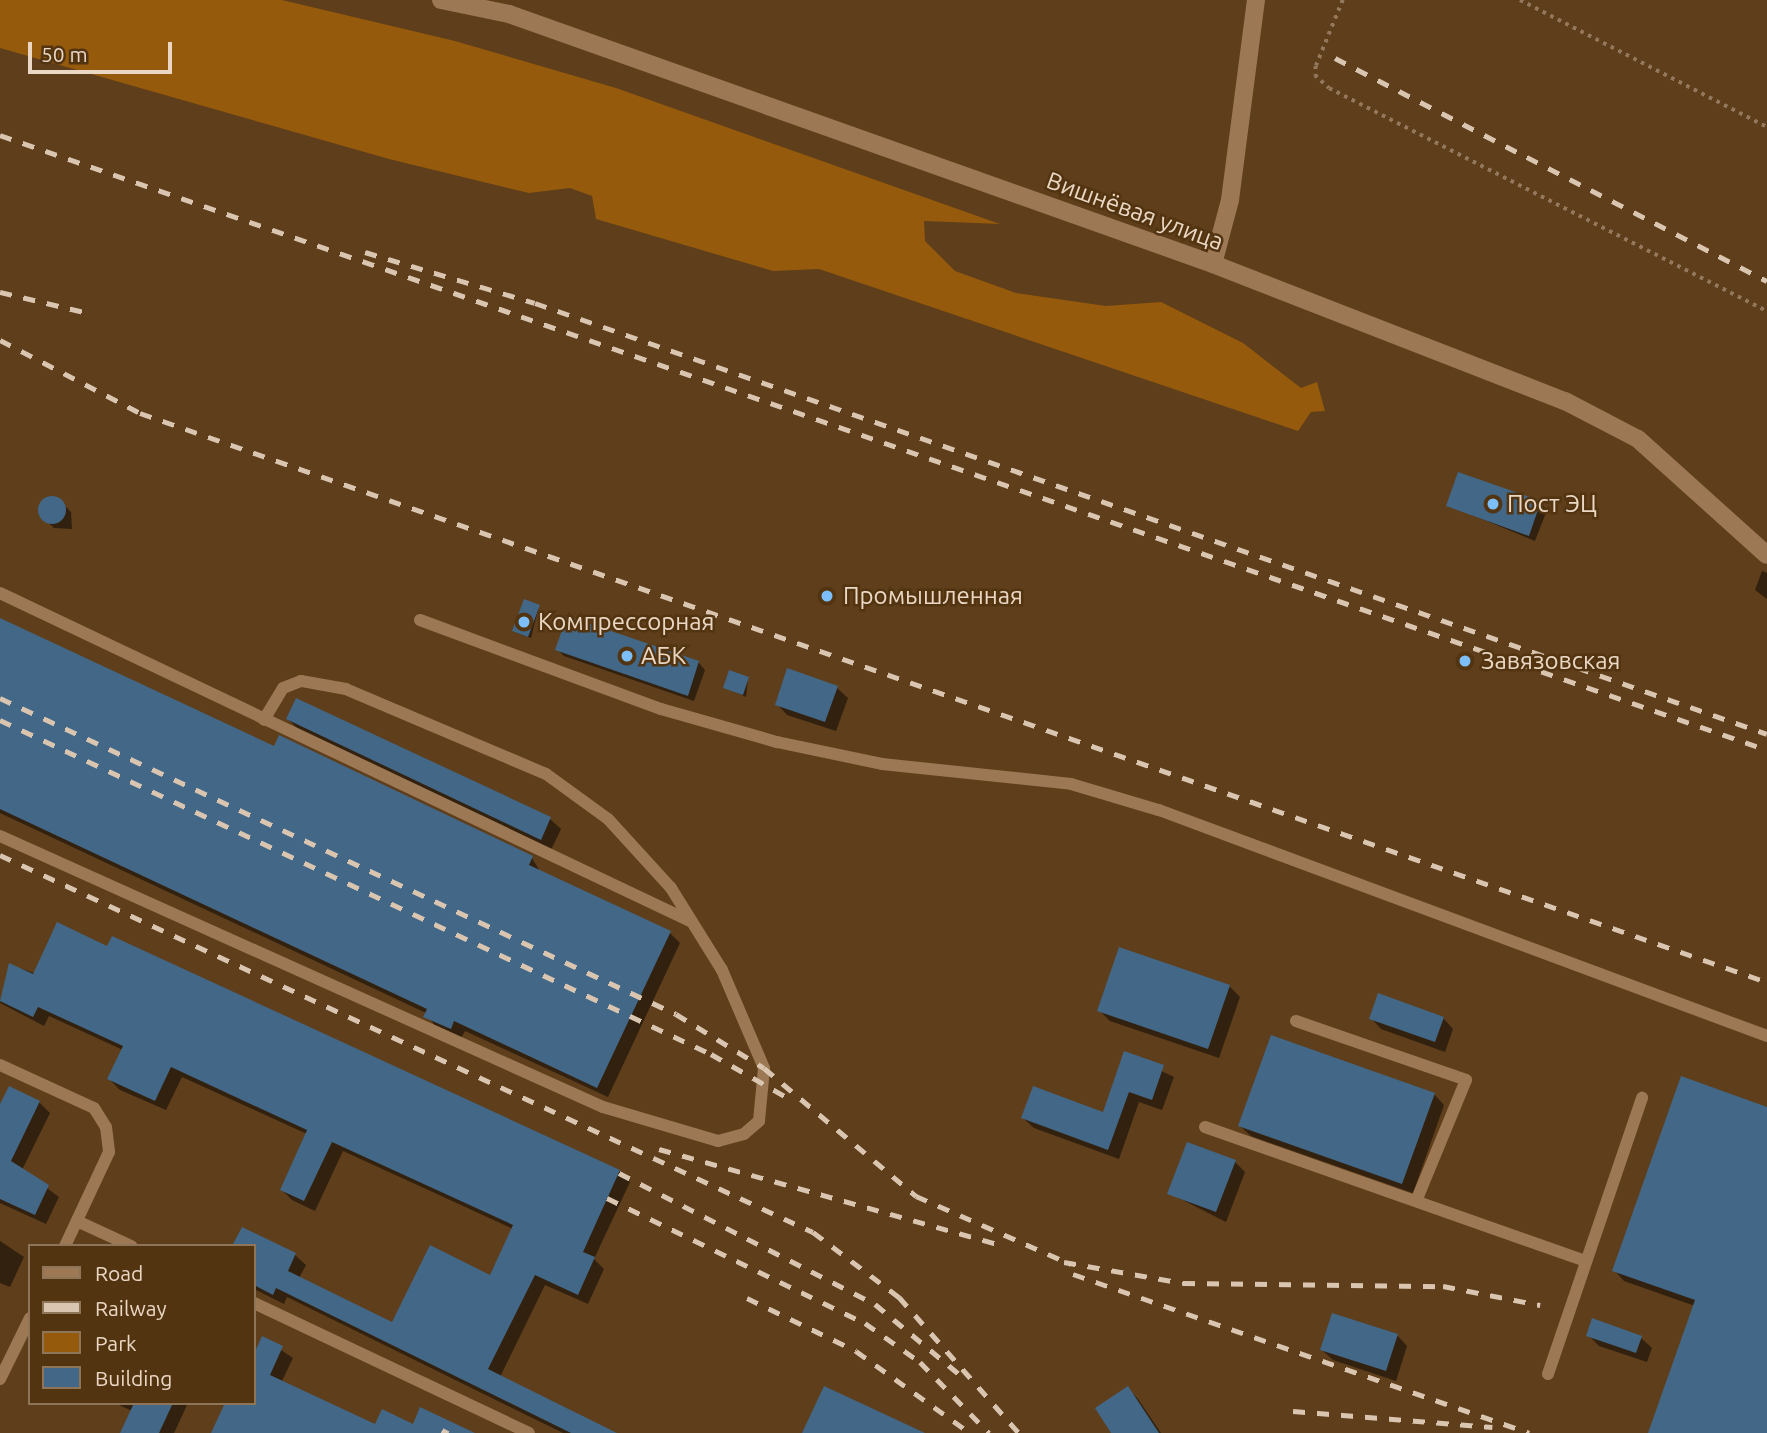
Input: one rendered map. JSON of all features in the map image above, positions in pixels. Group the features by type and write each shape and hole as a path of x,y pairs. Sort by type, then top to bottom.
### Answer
{"street":[{"name":"Вишнёвая улица","path":"441,0 509,14 1213,264 1605,419 1700,490 1767,555"},
{"path":"1213,264 1230,200 1256,0"}],"lane":[{"path":"0,593 694,923"},
{"path":"420,620 661,709 777,742 882,764 1029,777 1127,800 1767,1035"},
{"path":"0,836 603,1107 718,1141 744,1134 759,1121 764,1068 694,923 623,835 546,774 324,684 300,681 284,688 264,720"},
{"path":"1296,1021 1466,1080 1417,1199"},
{"path":"0,1065 94,1108 106,1127 109,1152 66,1244"},
{"path":"1548,1374 1643,1098"},
{"path":"1205,1127 1417,1199 1585,1261"},
{"path":"77,1221 127,1244"},
{"path":"256,1304 529,1433"},
{"path":"0,1378 28,1322"}],"path":[{"path":"1343,0 1316,66 1315,75 1329,88 1767,312"},
{"path":"1520,0 1767,127"}],"green space":[{"path":"0,0 282,0 455,41 616,88 1000,224 924,221 925,241 955,271 1016,293 1106,306 1161,302 1243,343 1301,388 1317,382 1325,411 1311,412 1298,431 819,269 773,271 596,219 592,196 570,188 529,193 389,159 0,48"}],"building":[{"name":"Пост ЭЦ","path":"1458,472 1541,501 1529,536 1446,506"},
{"path":"52,496 62,500 66,510 62,520 52,524 42,520 38,510 42,500"},
{"name":"Компрессорная","path":"524,599 540,605 528,637 512,631"},
{"name":"АБК","path":"567,616 699,661 688,696 555,650"},
{"path":"0,618 274,746 279,735 533,856 529,865 671,931 597,1088 454,1021 451,1029 423,1017 427,1009 0,809"},
{"path":"787,668 838,686 825,722 775,705"},
{"path":"729,670 749,677 743,695 723,688"},
{"path":"296,698 551,817 541,840 286,719"},
{"path":"57,922 107,946 112,936 620,1170 583,1252 595,1257 578,1295 535,1275 488,1369 617,1433 571,1433 276,1288 273,1295 256,1286 256,1244 233,1244 242,1227 296,1253 288,1271 392,1322 430,1245 490,1275 513,1225 332,1142 304,1201 280,1190 307,1130 171,1067 155,1101 107,1079 123,1046 38,1007 33,1017 0,1001 9,963 33,974"},
{"path":"1119,947 1230,985 1208,1049 1097,1011"},
{"path":"1378,993 1444,1017 1435,1042 1369,1019"},
{"path":"1271,1035 1435,1093 1402,1184 1238,1126"},
{"path":"1124,1051 1164,1065 1152,1100 1129,1092 1108,1150 1021,1118 1033,1086 1103,1112"},
{"path":"1681,1076 1767,1107 1767,1433 1648,1433 1695,1300 1612,1271"},
{"path":"9,1086 40,1101 11,1161 49,1185 35,1215 0,1199 0,1104"},
{"path":"1187,1142 1236,1160 1216,1212 1167,1194"},
{"path":"1332,1313 1398,1334 1386,1371 1320,1350"},
{"path":"1592,1318 1642,1336 1636,1353 1586,1336"},
{"path":"262,1336 283,1346 270,1375 375,1424 382,1409 413,1424 420,1407 475,1433 211,1433 224,1405 256,1405 256,1350"},
{"path":"824,1386 925,1433 802,1433"},
{"path":"1128,1386 1159,1433 1111,1433 1095,1408"},
{"path":"133,1405 172,1405 159,1433 120,1433"}],"railway":[{"path":"1335,58 1767,281"},
{"path":"0,135 1767,750"},
{"path":"365,252 535,303 1767,734"},
{"path":"0,292 92,314"},
{"path":"0,340 140,413 1767,982"},
{"path":"0,698 676,1014 764,1068 916,1196 1071,1264"},
{"path":"0,720 711,1054 788,1098"},
{"path":"0,855 813,1232 899,1297 1019,1433"},
{"path":"659,1149 996,1244"},
{"path":"619,1173 875,1304 959,1374"},
{"path":"607,1198 865,1323 920,1362 989,1433"},
{"path":"1064,1262 1183,1283 1443,1286 1540,1305"},
{"path":"1073,1274 1529,1433"},
{"path":"747,1298 856,1351 970,1433"},
{"path":"1293,1411 1492,1427"},
{"path":"442,1430 448,1433"}],"place":[{"name":"Пост ЭЦ","path":"1493,504"},
{"name":"Промышленная","path":"827,596"},
{"name":"Компрессорная","path":"524,622"},
{"name":"АБК","path":"627,656"},
{"name":"Завязовская","path":"1465,661"}]}
